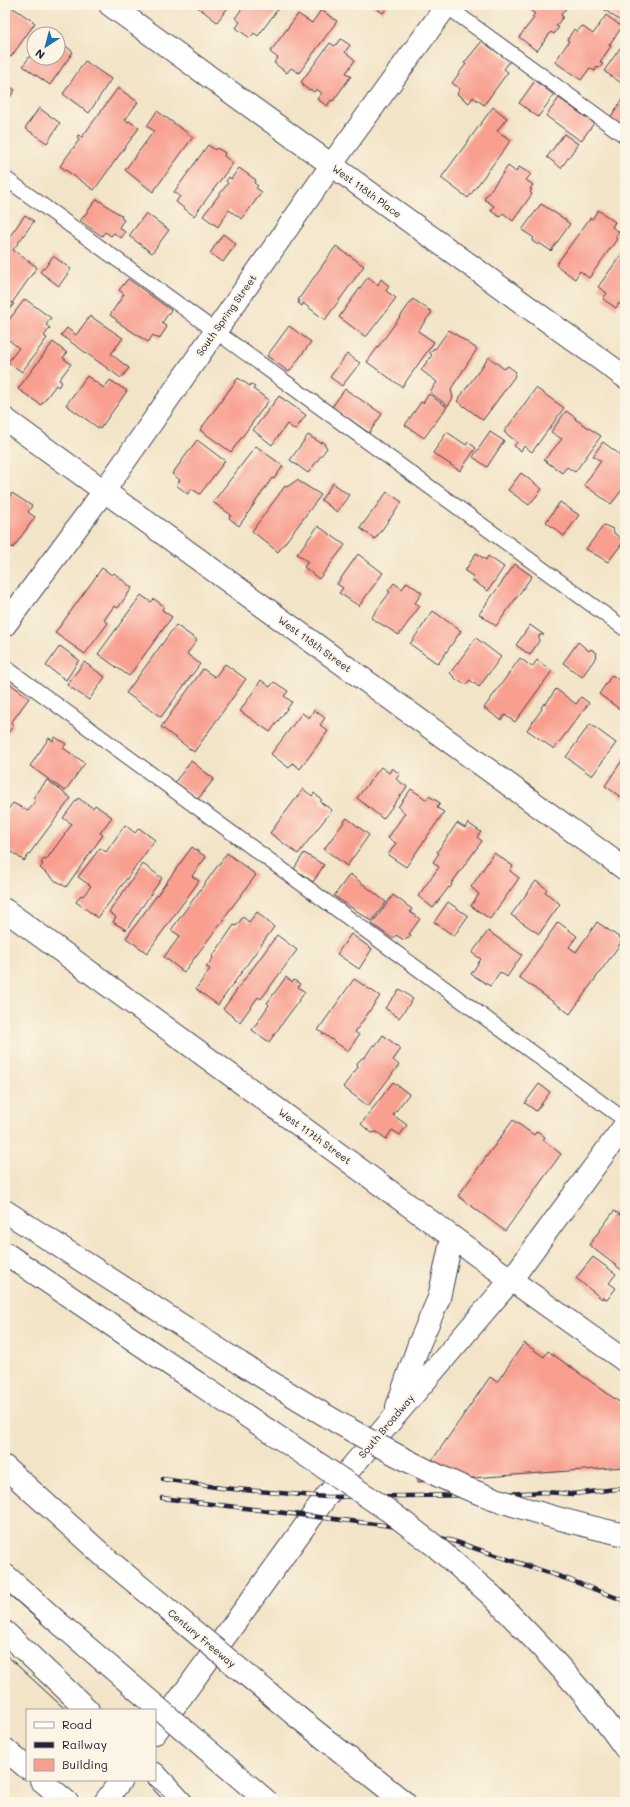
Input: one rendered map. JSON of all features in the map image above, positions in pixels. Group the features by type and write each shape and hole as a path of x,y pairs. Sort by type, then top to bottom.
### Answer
{"main road":[{"name":"West 118th Place","path":"110,5 625,377"},
{"name":"South Spring Street","path":"5,625 104,491 331,165 446,5"},
{"name":"West 118th Street","path":"5,419 625,869"},
{"name":"West 117th Street","path":"5,910 625,1362"},
{"name":"South Broadway","path":"156,1732 326,1497 511,1280 625,1125"},
{"path":"5,1211 240,1363 354,1432 442,1477 469,1489 526,1509 584,1526 625,1535"},
{"path":"392,1419 419,1344 439,1298 452,1237"},
{"path":"5,1253 389,1511 434,1546 491,1595 556,1661 612,1729 625,1748"},
{"name":"Century Freeway","path":"5,1467 107,1559 295,1715 404,1802"},
{"path":"5,1575 268,1802"},
{"path":"5,1632 87,1709"},
{"path":"5,1749 26,1767"},
{"path":"156,1775 181,1802"},
{"path":"42,1781 67,1802"},
{"path":"105,1802 120,1781"}],"lane":[{"path":"446,5 625,136"},
{"path":"5,178 625,629"},
{"path":"5,667 625,1120"}],"building":[{"path":"5,5 9,5 35,23 33,26 26,26 26,36 11,57 5,53"},
{"path":"195,5 230,5 217,22"},
{"path":"245,5 281,5 258,36 254,33 250,38 236,28 240,22 235,18"},
{"path":"371,5 389,5 383,13"},
{"path":"524,5 568,5 561,15 563,17 556,26 559,27 554,34 551,32 537,51 519,37 534,18 532,17 535,14"},
{"path":"598,5 625,5 625,19 622,22"},
{"path":"321,10 337,21 299,73 291,68 287,73 274,63 278,58 270,52 298,14 312,23"},
{"path":"606,15 622,27 609,45 611,46 600,62 603,64 599,68 597,67 595,71 590,68 581,80 555,62 569,41 567,40 574,29 577,32 582,26 593,34"},
{"path":"341,39 350,45 345,52 355,60 346,73 351,76 333,101 331,100 327,106 317,99 322,93 316,89 314,92 310,89 309,90 303,86 304,84 301,82 330,43 335,46"},
{"path":"482,41 510,61 504,69 508,72 484,105 473,97 469,103 457,94 460,89 452,83 466,64 464,63"},
{"path":"625,41 625,84 624,85 604,71"},
{"path":"66,46 73,52 66,62"},
{"path":"85,61 111,79 89,113 63,94"},
{"path":"26,62 26,66 63,66 50,85 23,66"},
{"path":"535,81 554,95 538,117 519,103"},
{"path":"5,83 15,90 5,105"},
{"path":"118,88 138,102 125,120 139,128 94,190 60,166 79,140 77,138 79,135 82,137"},
{"path":"625,95 625,128 610,118"},
{"path":"559,98 594,123 581,141 546,116"},
{"path":"493,107 507,118 497,131 511,140 468,198 441,178"},
{"path":"39,108 60,123 47,143 25,128"},
{"path":"157,111 193,137 153,192 125,170 154,131 147,126"},
{"path":"564,134 578,144 561,168 547,157"},
{"path":"208,145 215,150 217,148 225,153 224,156 233,163 194,216 176,202 180,196 174,192"},
{"path":"508,166 516,172 519,167 531,174 526,180 533,185 530,189 532,190 530,192 532,194 513,221 503,213 500,217 491,211 494,206 484,199"},
{"path":"239,168 256,180 254,183 258,186 256,188 262,192 242,219 229,210 218,227 203,216 228,183 226,181 229,177 231,179"},
{"path":"97,199 122,216 121,218 124,220 119,227 125,232 121,238 114,233 111,236 105,232 102,236 80,221"},
{"path":"541,204 570,224 551,251 539,243 538,245 532,241 534,238 522,230"},
{"path":"598,210 615,222 612,227 619,232 615,237 617,239 589,278 580,271 575,279 556,265 590,218 592,219"},
{"path":"146,213 169,230 152,253 129,236"},
{"path":"25,215 34,221 13,250 37,267 12,303 14,304 7,312 5,310 5,267 9,264 5,261 5,243"},
{"path":"223,234 236,244 223,262 210,253"},
{"path":"336,246 364,266 325,320 303,303 302,306 298,303 298,300"},
{"path":"625,249 625,307 619,303 616,308 603,299 607,293 598,287"},
{"path":"53,256 71,269 59,286 40,272 44,267 45,268"},
{"path":"368,277 378,285 381,279 389,286 386,291 396,298 366,337 339,317"},
{"path":"128,279 171,310 162,323 167,327 159,339 153,335 148,342 116,321 117,320 110,315 124,294 119,290"},
{"path":"25,299 51,318 46,325 50,328 44,336 47,338 22,372 8,362 19,348 5,337 5,325"},
{"path":"413,299 432,312 418,331 434,342 402,387 367,362"},
{"path":"90,316 123,338 111,354 129,368 121,378 61,335 67,328 76,335"},
{"path":"289,326 311,342 289,372 267,356"},
{"path":"449,330 477,349 451,389 453,398 448,406 430,392 437,382 421,370 432,355 430,353 434,348 435,349"},
{"path":"53,342 67,353 63,358 71,364 59,380 62,382 58,387 56,385 41,405 18,389"},
{"path":"347,354 360,363 342,386 330,377"},
{"path":"489,357 504,369 508,366 516,372 514,375 515,376 483,420 457,401"},
{"path":"87,376 104,388 110,380 127,391 100,429 66,405"},
{"path":"238,378 250,386 251,384 255,387 253,389 269,400 231,452 200,430"},
{"path":"536,388 564,408 532,452 524,446 521,451 514,446 517,442 504,432"},
{"path":"345,389 382,414 369,433 332,407"},
{"path":"429,394 447,407 424,438 405,425 421,402 423,403"},
{"path":"279,396 306,415 295,430 287,424 272,445 253,430"},
{"path":"566,411 576,418 575,419 601,436 575,472 567,467 562,473 544,460 562,439 551,432"},
{"path":"447,432 466,445 468,442 476,448 460,471 433,453"},
{"path":"490,432 504,441 487,467 473,457"},
{"path":"308,435 321,443 322,441 327,448 308,473 290,460"},
{"path":"197,440 225,461 200,494 192,489 188,494 176,485 180,480 172,474"},
{"path":"603,442 619,454 621,452 623,454 625,451 625,486 611,504 584,485 601,461 593,456"},
{"path":"256,446 283,466 274,479 272,478 239,526 229,518 231,515 213,502"},
{"path":"521,473 542,489 529,505 508,490"},
{"path":"297,480 321,495 278,552 252,531 285,486 287,487"},
{"path":"333,483 349,495 337,512 321,500"},
{"path":"387,492 402,502 375,539 360,528"},
{"path":"12,493 32,506 28,512 35,517 13,548 5,542 5,496 9,498"},
{"path":"560,502 579,515 564,536 546,522"},
{"path":"604,525 613,529 614,533 624,541 608,562 586,549"},
{"path":"318,526 345,545 319,579 304,567 308,562 297,554"},
{"path":"476,553 486,560 488,556 504,567 488,591 472,580 474,577 465,571"},
{"path":"358,554 383,573 359,606 339,593 343,588 337,584"},
{"path":"515,564 532,576 496,626 479,614"},
{"path":"102,568 112,575 114,573 132,588 118,608 114,606 104,620 108,623 85,654 55,633"},
{"path":"407,582 422,593 415,603 420,606 399,635 371,618 390,592 388,591 394,583 402,589"},
{"path":"141,595 151,602 154,599 164,606 162,610 172,617 129,676 98,654"},
{"path":"433,611 461,631 438,664 410,644"},
{"path":"176,625 197,640 187,654 200,664 161,717 126,693"},
{"path":"530,625 544,635 539,635 539,641 530,655 516,645"},
{"path":"476,638 501,657 479,687 470,680 466,685 459,680 458,681 450,673"},
{"path":"578,642 589,651 591,649 597,653 597,656 582,677 563,663"},
{"path":"60,646 79,660 66,680 46,666"},
{"path":"520,658 532,667 537,660 552,671 515,722 505,715 501,720 484,708"},
{"path":"84,662 105,677 89,700 67,685"},
{"path":"225,664 246,679 194,752 161,727 203,669 215,677"},
{"path":"612,675 625,684 625,705 621,710 599,694"},
{"path":"261,680 270,687 274,682 288,691 284,696 292,702 270,732 240,711"},
{"path":"9,683 29,698 11,723 14,725 5,737 5,689"},
{"path":"556,689 576,704 581,697 589,703 554,749 527,730 542,709 541,708 544,703 545,705"},
{"path":"314,710 325,718 320,725 328,731 300,769 293,763 289,768 271,754 302,713 309,718"},
{"path":"590,724 616,743 592,776 566,757"},
{"path":"55,737 66,744 63,748 85,763 65,791 30,766 49,738 53,741"},
{"path":"625,756 625,800 605,786"},
{"path":"191,761 214,779 198,799 175,782"},
{"path":"381,767 389,773 392,768 400,774 396,779 407,787 383,819 357,798"},
{"path":"47,780 71,798 24,861 12,852 10,855 5,851 5,813 13,803 28,811 36,800 33,798"},
{"path":"303,789 312,796 314,793 322,800 320,802 332,810 298,854 270,833"},
{"path":"411,789 427,800 429,796 440,803 437,808 444,812 406,867 388,855 396,843 388,838 405,813 398,807"},
{"path":"78,798 93,808 95,805 112,817 100,833 103,835 66,887 57,882 40,868 43,864 41,863 44,859 46,860 72,824 63,818"},
{"path":"347,818 369,835 347,866 324,849"},
{"path":"457,823 465,828 468,823 481,832 477,837 482,841 451,884 452,885 450,888 449,887 433,908 418,896 439,867 433,862 439,853 437,852"},
{"path":"125,825 135,833 139,828 155,840 98,918 76,902 91,886 78,877 100,848 106,852"},
{"path":"192,847 206,857 192,876 199,881 147,953 126,938"},
{"path":"227,853 256,875 223,919 225,920 221,925 220,924 184,972 164,957 180,936 171,930"},
{"path":"304,853 324,865 313,882 294,869"},
{"path":"494,853 513,866 510,871 519,878 490,919 471,906 479,894 471,887"},
{"path":"143,864 162,878 126,930 113,922 116,917 109,912"},
{"path":"350,874 386,902 372,921 334,896"},
{"path":"536,881 547,889 545,892 560,904 539,934 511,915"},
{"path":"393,895 412,909 410,912 420,919 409,934 411,935 408,939 406,938 404,940 396,935 393,939 372,924"},
{"path":"448,902 468,916 454,936 434,922"},
{"path":"257,912 274,927 218,1005 196,989 210,969 206,967 234,925 236,926 243,917 249,922"},
{"path":"558,922 577,936 569,947 576,952 597,922 623,940 570,1014 519,977"},
{"path":"488,931 522,955 507,977 500,972 490,986 471,974 481,959 472,953"},
{"path":"351,934 372,949 359,969 337,954"},
{"path":"277,935 297,950 261,999 258,997 240,1022 223,1009"},
{"path":"286,977 292,982 294,980 300,984 298,987 305,992 269,1042 252,1030 269,1005 267,1003"},
{"path":"354,979 380,996 355,1032 359,1035 348,1051 318,1030"},
{"path":"400,989 413,999 399,1018 385,1008"},
{"path":"383,1035 401,1049 393,1060 399,1065 368,1106 343,1087 358,1067 357,1063 365,1057 373,1045 375,1046"},
{"path":"393,1082 409,1094 393,1115 407,1125 400,1135 392,1130 386,1139 377,1132 372,1133 361,1124"},
{"path":"539,1084 550,1092 536,1111 525,1103"},
{"path":"513,1120 534,1135 537,1131 545,1137 543,1140 561,1154 505,1231 458,1196"},
{"path":"614,1211 625,1218 625,1269 623,1271 589,1245"},
{"path":"593,1257 616,1274 609,1283 616,1288 607,1300 603,1297 602,1299 576,1278"},
{"path":"524,1343 544,1357 548,1351 625,1406 625,1467 417,1482 490,1377 497,1382"}],"tram line":[{"path":"5,1591 53,1632 154,1709"},
{"path":"5,1654 65,1709"},
{"path":"156,1711 278,1802"},
{"path":"146,1781 172,1802"}],"railway":[{"path":"163,1479 222,1488 326,1497 484,1495 545,1492 573,1494 625,1488"},
{"path":"162,1498 391,1526 453,1541 570,1580 625,1601"}]}
